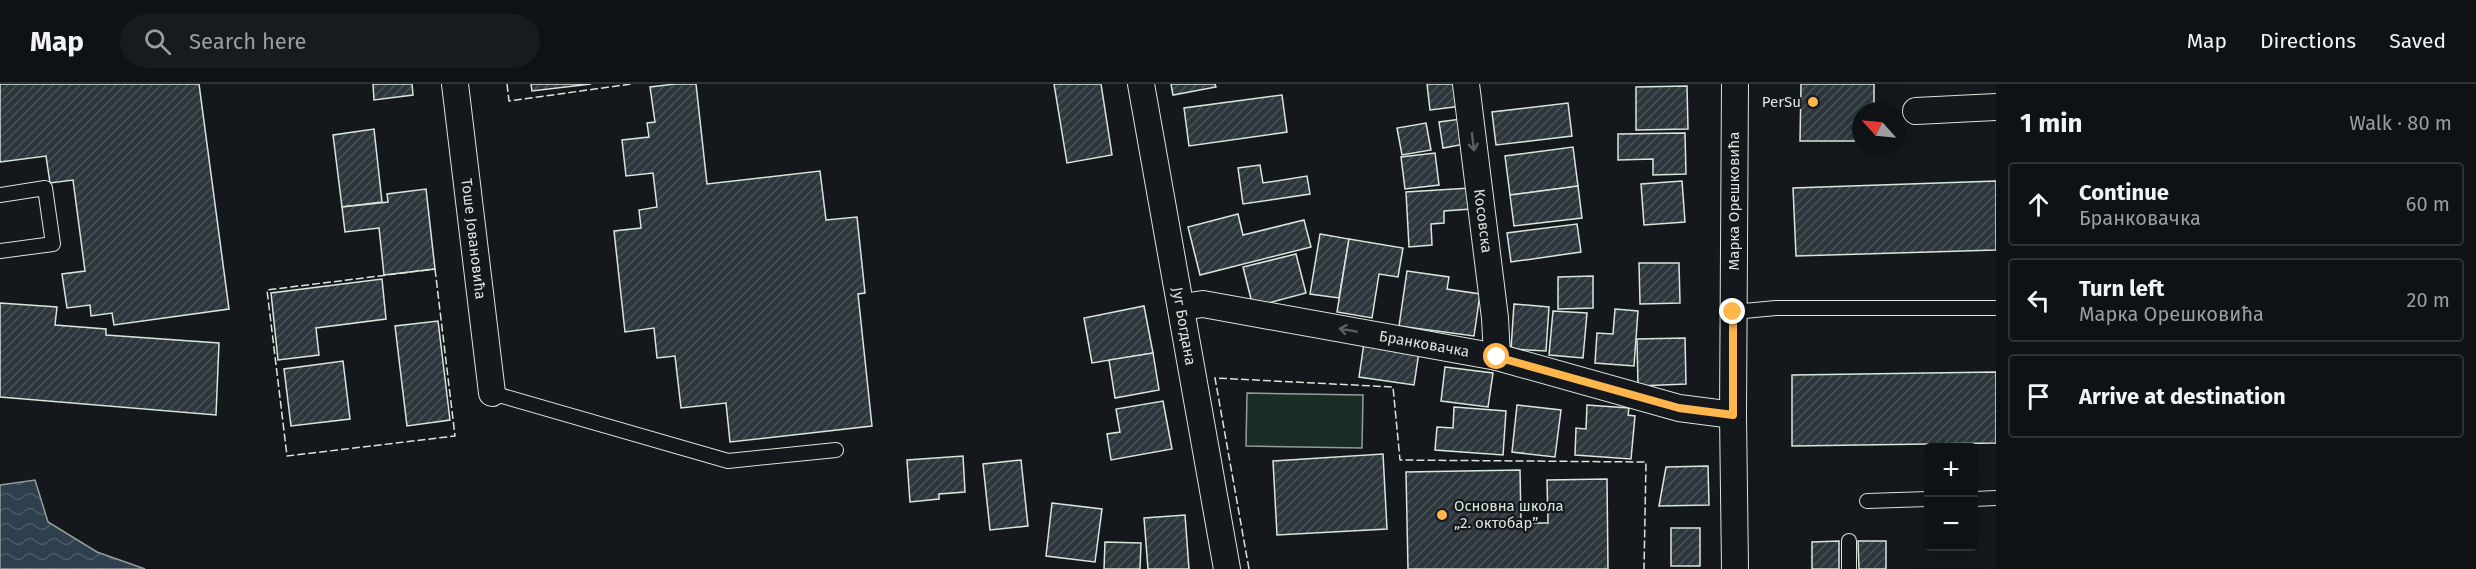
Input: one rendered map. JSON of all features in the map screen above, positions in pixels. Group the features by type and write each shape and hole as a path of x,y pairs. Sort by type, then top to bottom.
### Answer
{"street":[{"name":"Тоше Јовановића","path":"454,84 492,393"},
{"name":"Југ Богдана","path":"1141,84 1227,569"},
{"name":"Косовска","path":"1466,84 1495,318 1497,357"},
{"name":"Марка Орешковића","path":"1735,84 1733,312 1735,569"},
{"path":"1916,111 1996,107"},
{"name":"Бранковачка","path":"1182,307 1203,304 1497,357 1679,408 1733,415"}],"lane":[{"path":"0,195 45,188 53,244 0,251"},
{"path":"1733,312 1776,308 1996,308"},
{"path":"492,393 728,461 836,450"},
{"path":"1978,499 1996,498"},
{"path":"1867,501 1924,500"},
{"path":"1849,541 1849,569"}],"green space":[{"path":"1247,393 1363,395 1362,448 1246,446"}],"water":[{"path":"35,480 48,522 97,552 145,569 0,569 0,485"}],"building":[{"path":"0,84 199,84 229,309 114,325 112,313 91,316 90,305 67,308 62,274 85,271 73,180 50,183 46,156 0,162"},
{"path":"373,84 412,84 413,95 374,100"},
{"path":"531,84 591,84 532,91"},
{"path":"696,84 707,184 820,171 826,220 857,217 865,293 858,294 872,426 730,442 726,403 681,408 675,356 657,358 654,328 625,332 614,231 641,228 639,210 657,207 653,173 626,176 622,140 649,137 647,123 655,122 650,87"},
{"path":"1054,84 1101,84 1112,155 1067,163"},
{"path":"1171,84 1215,84 1216,87 1173,95"},
{"path":"1427,84 1459,84 1462,106 1430,110"},
{"path":"1801,84 1874,84 1874,102 1852,102 1852,141 1800,141"},
{"path":"1687,86 1688,129 1636,130 1636,87"},
{"path":"1282,95 1287,132 1189,146 1184,108"},
{"path":"1568,103 1572,136 1496,145 1492,112"},
{"path":"1461,119 1465,144 1443,148 1439,122"},
{"path":"1426,123 1431,150 1402,155 1397,128"},
{"path":"374,129 382,202 342,207 333,135"},
{"path":"1685,133 1686,174 1653,175 1653,159 1618,160 1618,134"},
{"path":"1573,147 1578,186 1510,195 1505,156"},
{"path":"1435,153 1439,185 1405,189 1401,157"},
{"path":"1260,165 1263,183 1307,176 1310,194 1243,204 1238,168"},
{"path":"1682,181 1685,222 1644,225 1641,184"},
{"path":"1996,181 1996,250 1796,256 1793,188"},
{"path":"1578,186 1582,218 1514,226 1510,195"},
{"path":"1470,188 1471,209 1444,211 1444,223 1431,224 1432,245 1409,247 1406,192"},
{"path":"426,189 435,269 384,275 379,228 345,232 342,207 388,202 387,194"},
{"path":"1238,214 1243,235 1304,220 1311,247 1200,275 1188,227"},
{"path":"1577,224 1581,252 1511,262 1507,233"},
{"path":"1320,234 1349,239 1339,298 1310,294"},
{"path":"1349,239 1403,248 1398,277 1379,274 1372,318 1337,312"},
{"path":"1296,254 1306,293 1253,307 1243,267"},
{"path":"1639,263 1679,263 1680,303 1640,304"},
{"path":"1407,271 1449,277 1447,289 1480,294 1474,336 1399,326"},
{"path":"1593,276 1593,308 1558,309 1558,277"},
{"path":"382,279 386,319 316,328 319,355 278,360 271,293"},
{"path":"0,303 57,307 55,325 106,329 106,335 219,343 216,415 0,397"},
{"path":"1514,304 1549,307 1546,351 1511,349"},
{"path":"1144,306 1153,353 1092,363 1084,318"},
{"path":"1615,309 1638,311 1634,366 1595,363 1597,333 1613,334"},
{"path":"1553,311 1587,313 1583,358 1549,355"},
{"path":"438,321 450,420 407,426 395,326"},
{"path":"1685,338 1686,384 1638,386 1637,339"},
{"path":"1364,343 1419,352 1414,385 1359,377"},
{"path":"1153,353 1159,390 1115,398 1109,360"},
{"path":"343,361 350,419 291,426 284,369"},
{"path":"1445,367 1493,373 1488,407 1441,401"},
{"path":"1996,372 1996,443 1792,446 1792,375"},
{"path":"1163,401 1172,449 1111,460 1107,434 1120,432 1116,409"},
{"path":"1517,405 1561,410 1555,457 1512,452"},
{"path":"1587,405 1629,408 1628,415 1635,416 1631,459 1575,455 1576,428 1586,429"},
{"path":"1454,407 1506,411 1503,455 1435,450 1437,427 1453,428"},
{"path":"1383,454 1387,529 1277,535 1273,461"},
{"path":"963,456 965,492 939,494 939,499 910,502 907,460"},
{"path":"1021,460 1028,526 990,530 983,464"},
{"path":"1708,466 1709,505 1659,506 1666,467"},
{"path":"1520,470 1521,523 1548,523 1547,480 1607,479 1608,569 1408,569 1406,472"},
{"path":"1052,503 1102,509 1095,562 1046,556"},
{"path":"1185,515 1189,569 1148,569 1144,518"},
{"path":"1671,528 1700,528 1700,566 1671,566"},
{"path":"1839,541 1839,569 1812,569 1812,542"},
{"path":"1858,541 1886,541 1886,569 1859,569"},
{"path":"1105,542 1141,543 1140,569 1104,569"}],"fence":[{"path":"507,84 509,101 631,84"},
{"path":"435,269 455,436 287,456 267,290 435,269"},
{"path":"1249,569 1215,378 1393,387 1400,460 1646,462 1644,569"}],"place":[{"name":"PerSu","path":"1813,102"},
{"name":"Основна школа „2. октобар”","path":"1442,515"}],"route":[{"path":"1497,357 1679,408 1733,415 1733,312"}]}
